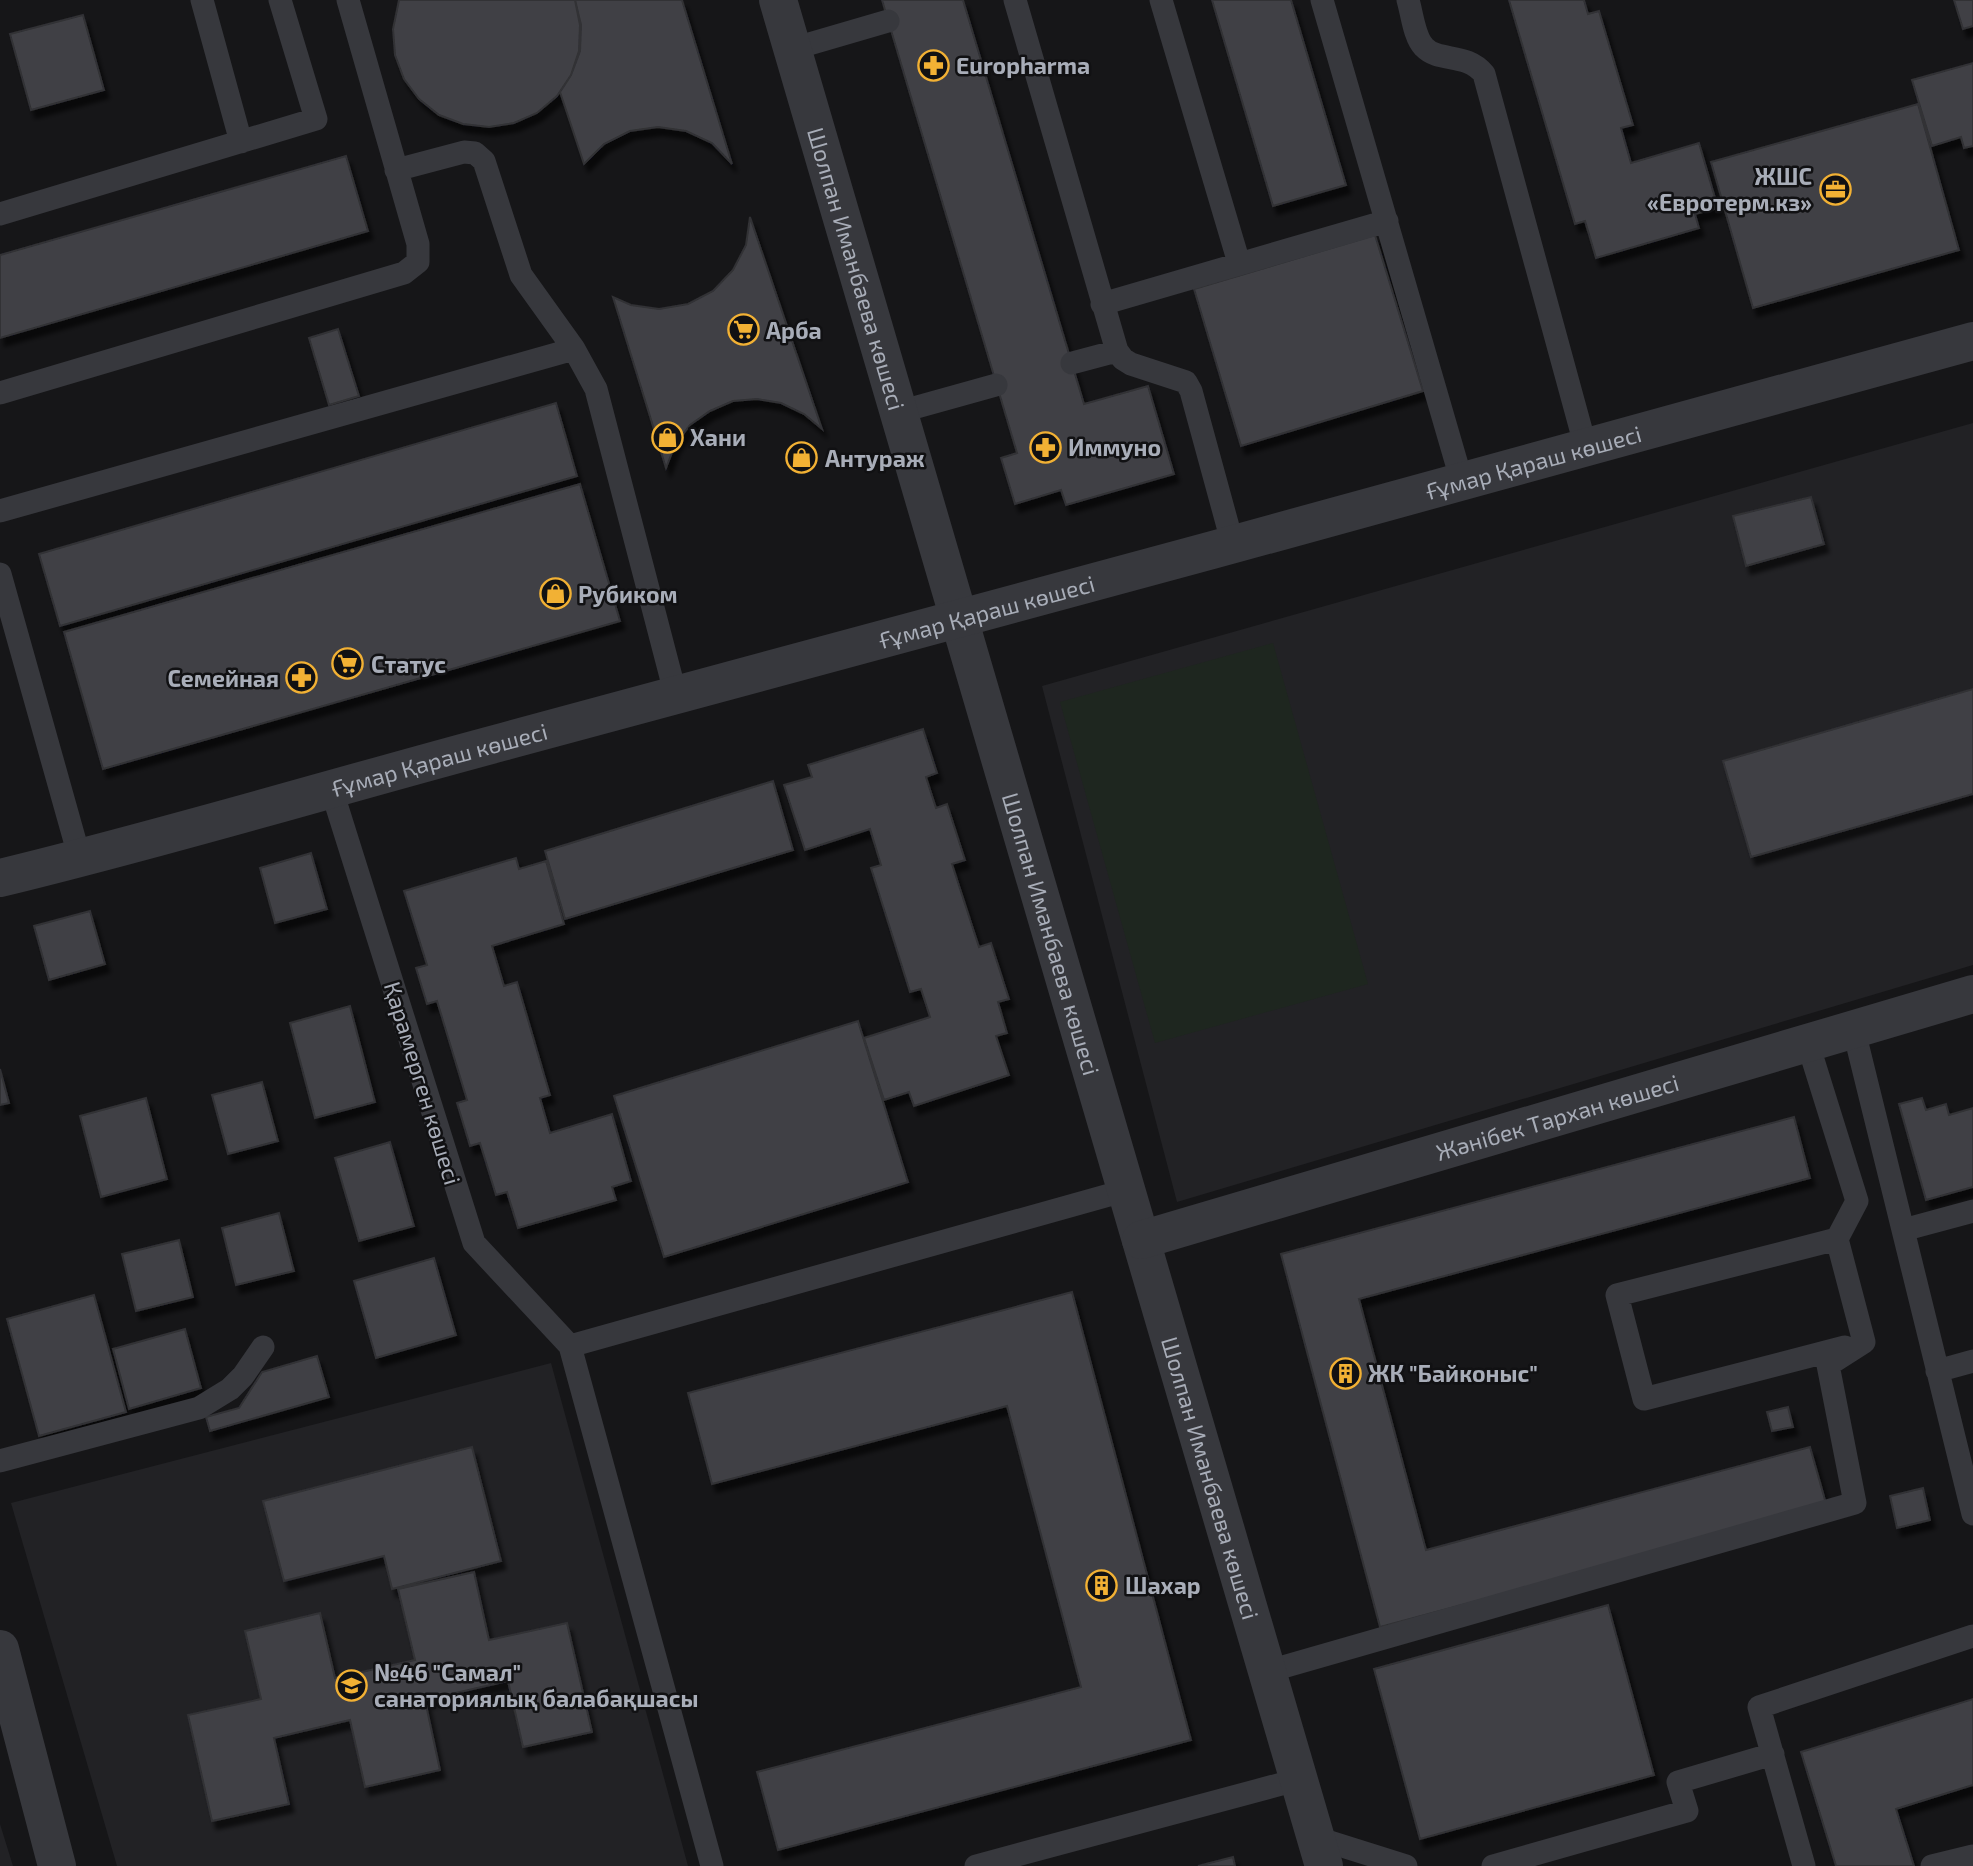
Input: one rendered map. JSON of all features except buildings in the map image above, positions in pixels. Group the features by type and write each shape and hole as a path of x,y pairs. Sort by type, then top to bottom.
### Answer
{"street":[{"name":"Шолпан Иманбаева көшесі","path":"778,0 1321,1852"},
{"name":"Ғұмар Қараш көшесі","path":"0,878 80,859 331,788 960,620 1973,341"},
{"name":"Жәнібек Тархан көшесі","path":"1141,1240 1973,994"},
{"path":"0,1649 57,1866"}],"lane":[{"path":"202,0 241,142"},
{"path":"0,214 316,119 280,0"},
{"path":"0,393 404,274 418,262 418,244 348,0"},
{"path":"1015,0 1117,351 1131,364 1178,377 1186,382 1191,391 1233,545"},
{"path":"1161,0 1239,263"},
{"path":"1322,0 1462,482"},
{"path":"1408,0 1423,47 1477,65 1484,74 1586,447"},
{"path":"792,49 888,21"},
{"path":"396,170 464,152 475,153 484,161 521,275 574,349 596,389 676,696"},
{"path":"1102,304 1387,220"},
{"path":"0,511 574,349"},
{"path":"1072,363 1117,351"},
{"path":"899,412 996,385"},
{"path":"0,574 80,859"},
{"name":"Қарамерген көшесі","path":"331,788 474,1243 570,1346"},
{"path":"1854,1031 1973,1514"},
{"path":"1808,1044 1857,1201 1837,1239 1864,1342"},
{"path":"712,1866 570,1346 1127,1190"},
{"path":"1903,1230 1973,1211"},
{"path":"1837,1239 1617,1295 1644,1399 1864,1342"},
{"path":"1269,1671 1855,1503 1828,1365 1864,1342"},
{"path":"0,1461 199,1408 230,1389 263,1347"},
{"path":"1937,1371 1973,1361"},
{"path":"1804,1866 1759,1707 1973,1636"},
{"path":"1493,1866 1687,1811 1678,1782 1773,1754"},
{"path":"976,1866 1300,1779"},
{"path":"1321,1852 1406,1866"},
{"path":"1932,1866 1973,1856"}],"shaded area":[{"path":"1973,423 1973,965 1177,1202 1042,686"},
{"path":"1273,643 1368,984 1155,1043 1060,702"},
{"name":"№46 \"Самал\" санаториялық балабақшасы","path":"551,1363 688,1866 117,1866 11,1503"},
{"path":"0,1824 13,1866 0,1866"}],"place":[{"name":"Europharma","path":"933,65"},
{"name":"ЖШС «Евротерм.кз»","path":"1835,189"},
{"name":"Арба","path":"743,330"},
{"name":"Хани","path":"667,437"},
{"name":"Иммуно","path":"1045,447"},
{"name":"Антураж","path":"802,458"},
{"name":"Рубиком","path":"555,594"},
{"name":"Статус","path":"348,664"},
{"name":"Семейная","path":"302,678"},
{"name":"ЖК \"Байконыс\"","path":"1345,1373"},
{"name":"Шахар","path":"1102,1585"},
{"name":"№46 \"Самал\" санаториялық балабақшасы","path":"351,1685"}]}
